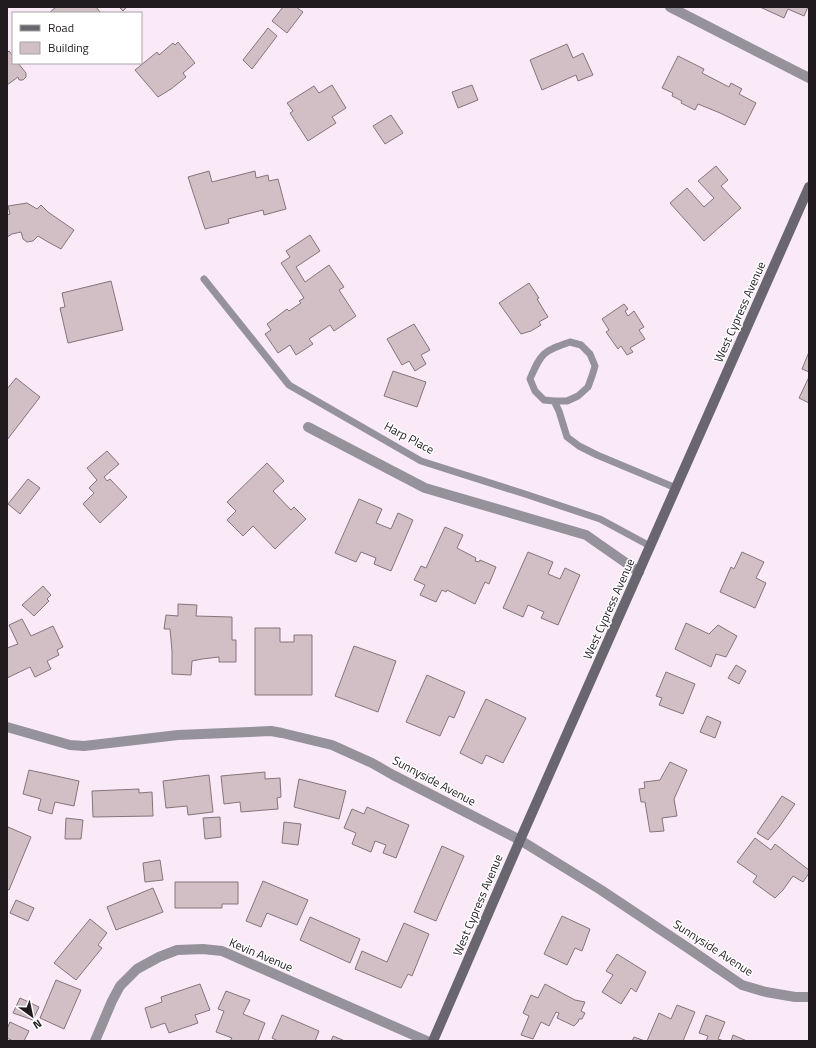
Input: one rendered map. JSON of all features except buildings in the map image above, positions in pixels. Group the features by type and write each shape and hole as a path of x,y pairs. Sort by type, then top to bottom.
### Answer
{"main road":[{"name":"West Cypress Avenue","path":"433,1041 650,546 806,201 809,187"}],"street":[{"path":"670,7 809,78"},
{"path":"308,427 425,488 586,535 639,572"},
{"name":"Sunnyside Avenue","path":"7,727 70,745 84,746 178,735 271,731 332,745 372,763 520,840 601,890 742,985 766,992 795,997 809,997"},
{"name":"Kevin Avenue","path":"95,1041 120,986 138,969 159,957 177,950 203,949 222,951 427,1041"}],"lane":[{"name":"Harp Place","path":"204,279 289,385 421,461 600,519 650,546"},
{"path":"570,342 581,345 590,354 595,366 588,387 578,396 566,401 554,401 544,400 535,391 530,379 538,360 547,350 570,342"},
{"path":"554,401 559,411 567,437 579,446 597,456 676,488"}]}
